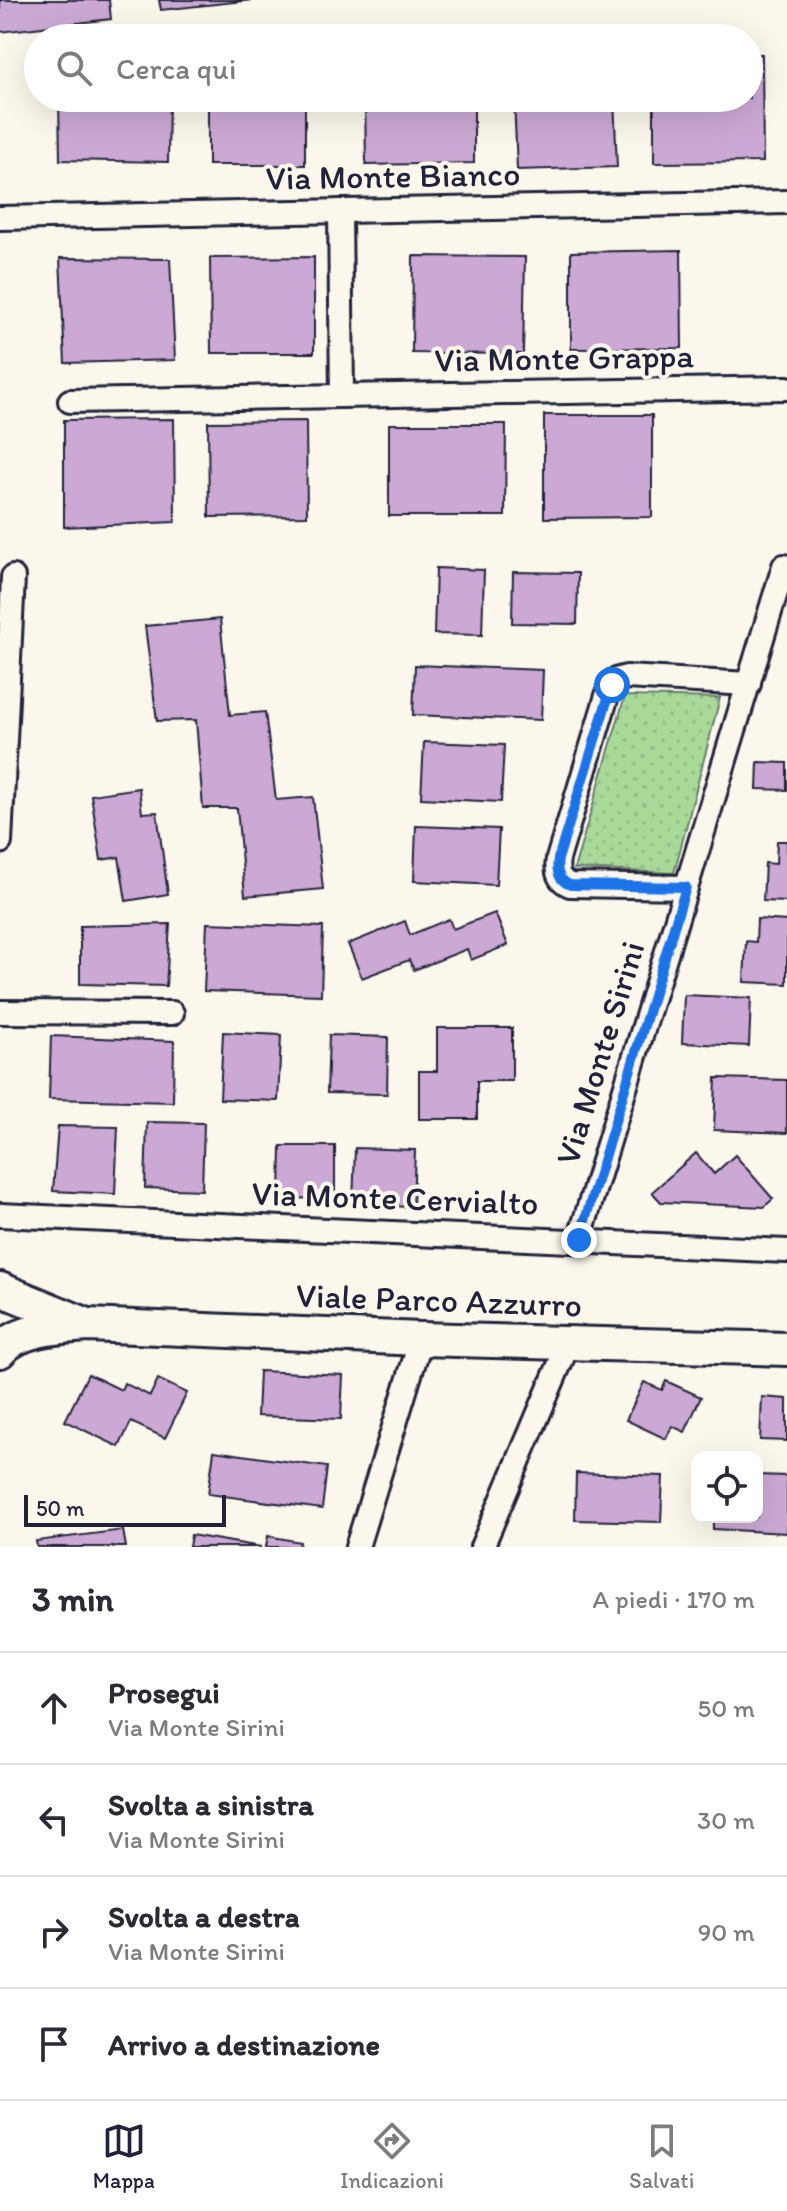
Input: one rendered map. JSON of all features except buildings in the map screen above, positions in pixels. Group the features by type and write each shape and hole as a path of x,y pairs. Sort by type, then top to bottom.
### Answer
{"street":[{"name":"Via Monte Bianco","path":"0,218 787,202"},
{"path":"340,211 342,396"},
{"name":"Via Monte Grappa","path":"70,401 787,388"},
{"name":"Via Monte Sirini","path":"579,1240 784,566"},
{"path":"0,842 13,577"},
{"path":"686,887 570,885 558,873 558,859 609,689 615,680 626,677 749,684"},
{"path":"0,1012 172,1013"},
{"name":"Via Monte Cervialto","path":"0,1215 787,1251"},
{"path":"0,1289 88,1325"},
{"path":"0,1351 5,1345 42,1329 88,1325"},
{"name":"Viale Parco Azzurro","path":"88,1325 421,1339 787,1349"},
{"path":"357,1547 421,1339"},
{"path":"482,1547 569,1342"}],"green space":[{"path":"625,696 720,698 674,873 574,869"}],"route":[{"path":"579,1240 686,887 570,885 558,873 558,859 612,685"}]}
